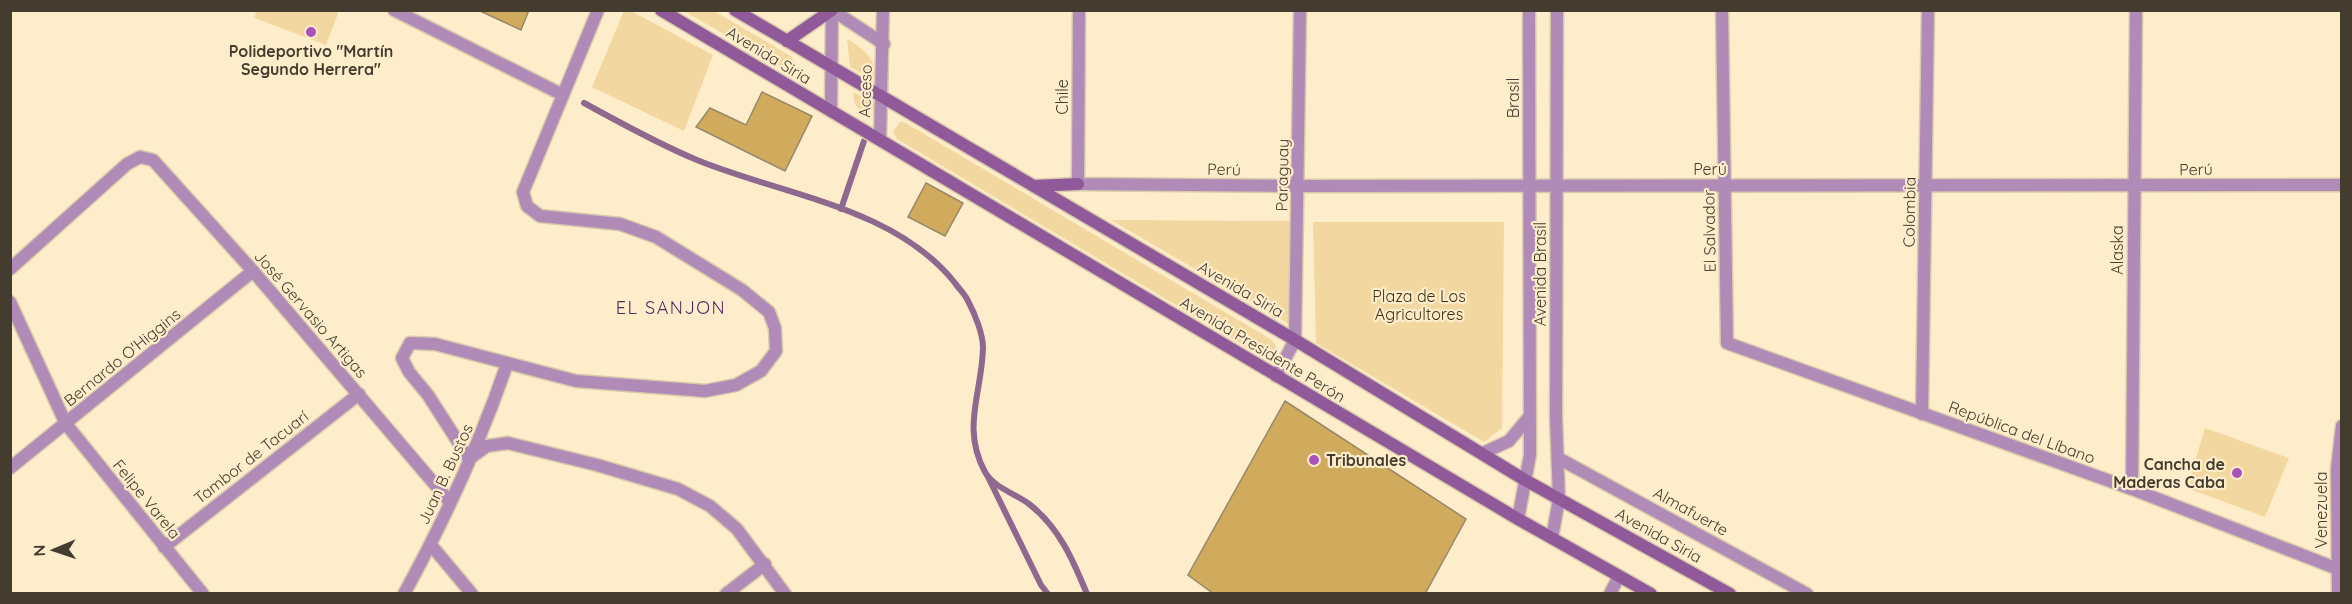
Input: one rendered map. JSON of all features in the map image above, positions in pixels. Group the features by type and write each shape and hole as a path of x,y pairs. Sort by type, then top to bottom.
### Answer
{"main road":[{"name":"Avenida Siria","path":"661,10 860,127"},
{"name":"Avenida Siria","path":"735,10 1295,340 1525,480 1730,594"},
{"path":"787,41 832,10"},
{"name":"Avenida Presidente Perón","path":"860,127 1518,519 1651,594"},
{"path":"1033,186 1078,184"}],"street":[{"path":"394,10 563,95"},
{"path":"598,10 524,192 527,206 540,216 620,224 656,237 742,290 769,312 775,328 776,351 761,371 736,385 705,391 576,381 435,344 410,343 402,358 409,372 428,395 469,459 488,446 508,443 597,465 678,489 710,506 737,529 785,594"},
{"path":"832,10 884,44"},
{"name":"Acceso","path":"831,111 832,10"},
{"name":"Acceso","path":"880,139 883,10"},
{"name":"Chile","path":"1078,184 1079,10"},
{"name":"Paraguay","path":"1295,340 1300,10"},
{"name":"Brasil","path":"1529,10 1529,185"},
{"name":"Avenida Brasil","path":"1552,538 1559,499 1556,417 1557,10"},
{"name":"El Salvador","path":"1722,10 1727,343"},
{"name":"Colombia","path":"1922,414 1928,10"},
{"name":"Alaska","path":"2132,489 2136,10"},
{"name":"José Gervasio Artigas","path":"10,269 127,164 140,157 153,160 253,271 449,501"},
{"name":"Perú","path":"1078,184 1299,186 2342,184"},
{"name":"Avenida Brasil","path":"1518,519 1530,455 1529,185"},
{"name":"Bernardo O'Higgins","path":"10,468 253,271"},
{"name":"Felipe Varela","path":"10,302 66,424 204,594"},
{"path":"1276,376 1295,340"},
{"name":"República del Líbano","path":"1727,343 2132,489 2338,569"},
{"name":"Juan B. Bustos","path":"405,594 431,545 449,501 486,424 507,364"},
{"name":"Tambor de Tacuarí","path":"164,547 358,394"},
{"path":"1483,453 1509,441 1530,416"},
{"name":"Venezuela","path":"2338,594 2337,469 2342,426"},
{"name":"Almafuerte","path":"1558,458 1807,594"},
{"path":"431,545 472,594"},
{"path":"726,594 765,564"},
{"path":"1610,594 1619,576"}],"green space":[{"name":"Polideportivo \"Martín Segundo Herrera\"","path":"257,10 339,11 326,45 254,18"},
{"path":"624,11 631,11 713,55 684,131 592,87"},
{"path":"684,11 714,11 792,57 795,65 793,70 782,68"},
{"path":"847,39 863,50 872,61 874,80 850,67"},
{"path":"853,92 876,103 874,108 867,113 861,112 855,104"},
{"path":"900,122 904,122 1272,340 1277,348 1275,355 1263,357 897,139 893,132"},
{"path":"1111,220 1292,221 1289,324"},
{"name":"Plaza de Los Agricultores","path":"1313,222 1504,222 1502,428 1484,442 1316,343"},
{"name":"Cancha de Maderas Caba","path":"2205,428 2289,458 2265,517 2187,488"}],"building":[{"path":"478,10 529,10 521,30"},
{"path":"762,92 812,116 785,171 696,127 710,108 746,125"},
{"path":"926,183 963,203 945,236 908,217"},
{"name":"Tribunales","path":"1285,401 1466,519 1425,594 1214,594 1188,575"}],"waterway":[{"path":"584,103 697,160 835,206 869,220 901,237 930,257 965,296 980,330 983,348 975,410 974,440 985,472 993,482 1029,504 1049,523 1064,545 1087,594"},
{"path":"841,209 864,141"},
{"path":"988,477 1041,585 1048,594"}],"place":[{"name":"Polideportivo \"Martín Segundo Herrera\"","path":"311,32"},
{"name":"Tribunales","path":"1314,460"},
{"name":"Cancha de Maderas Caba","path":"2237,473"}],"district":[{"name":"EL SANJON","path":"671,307"}]}
